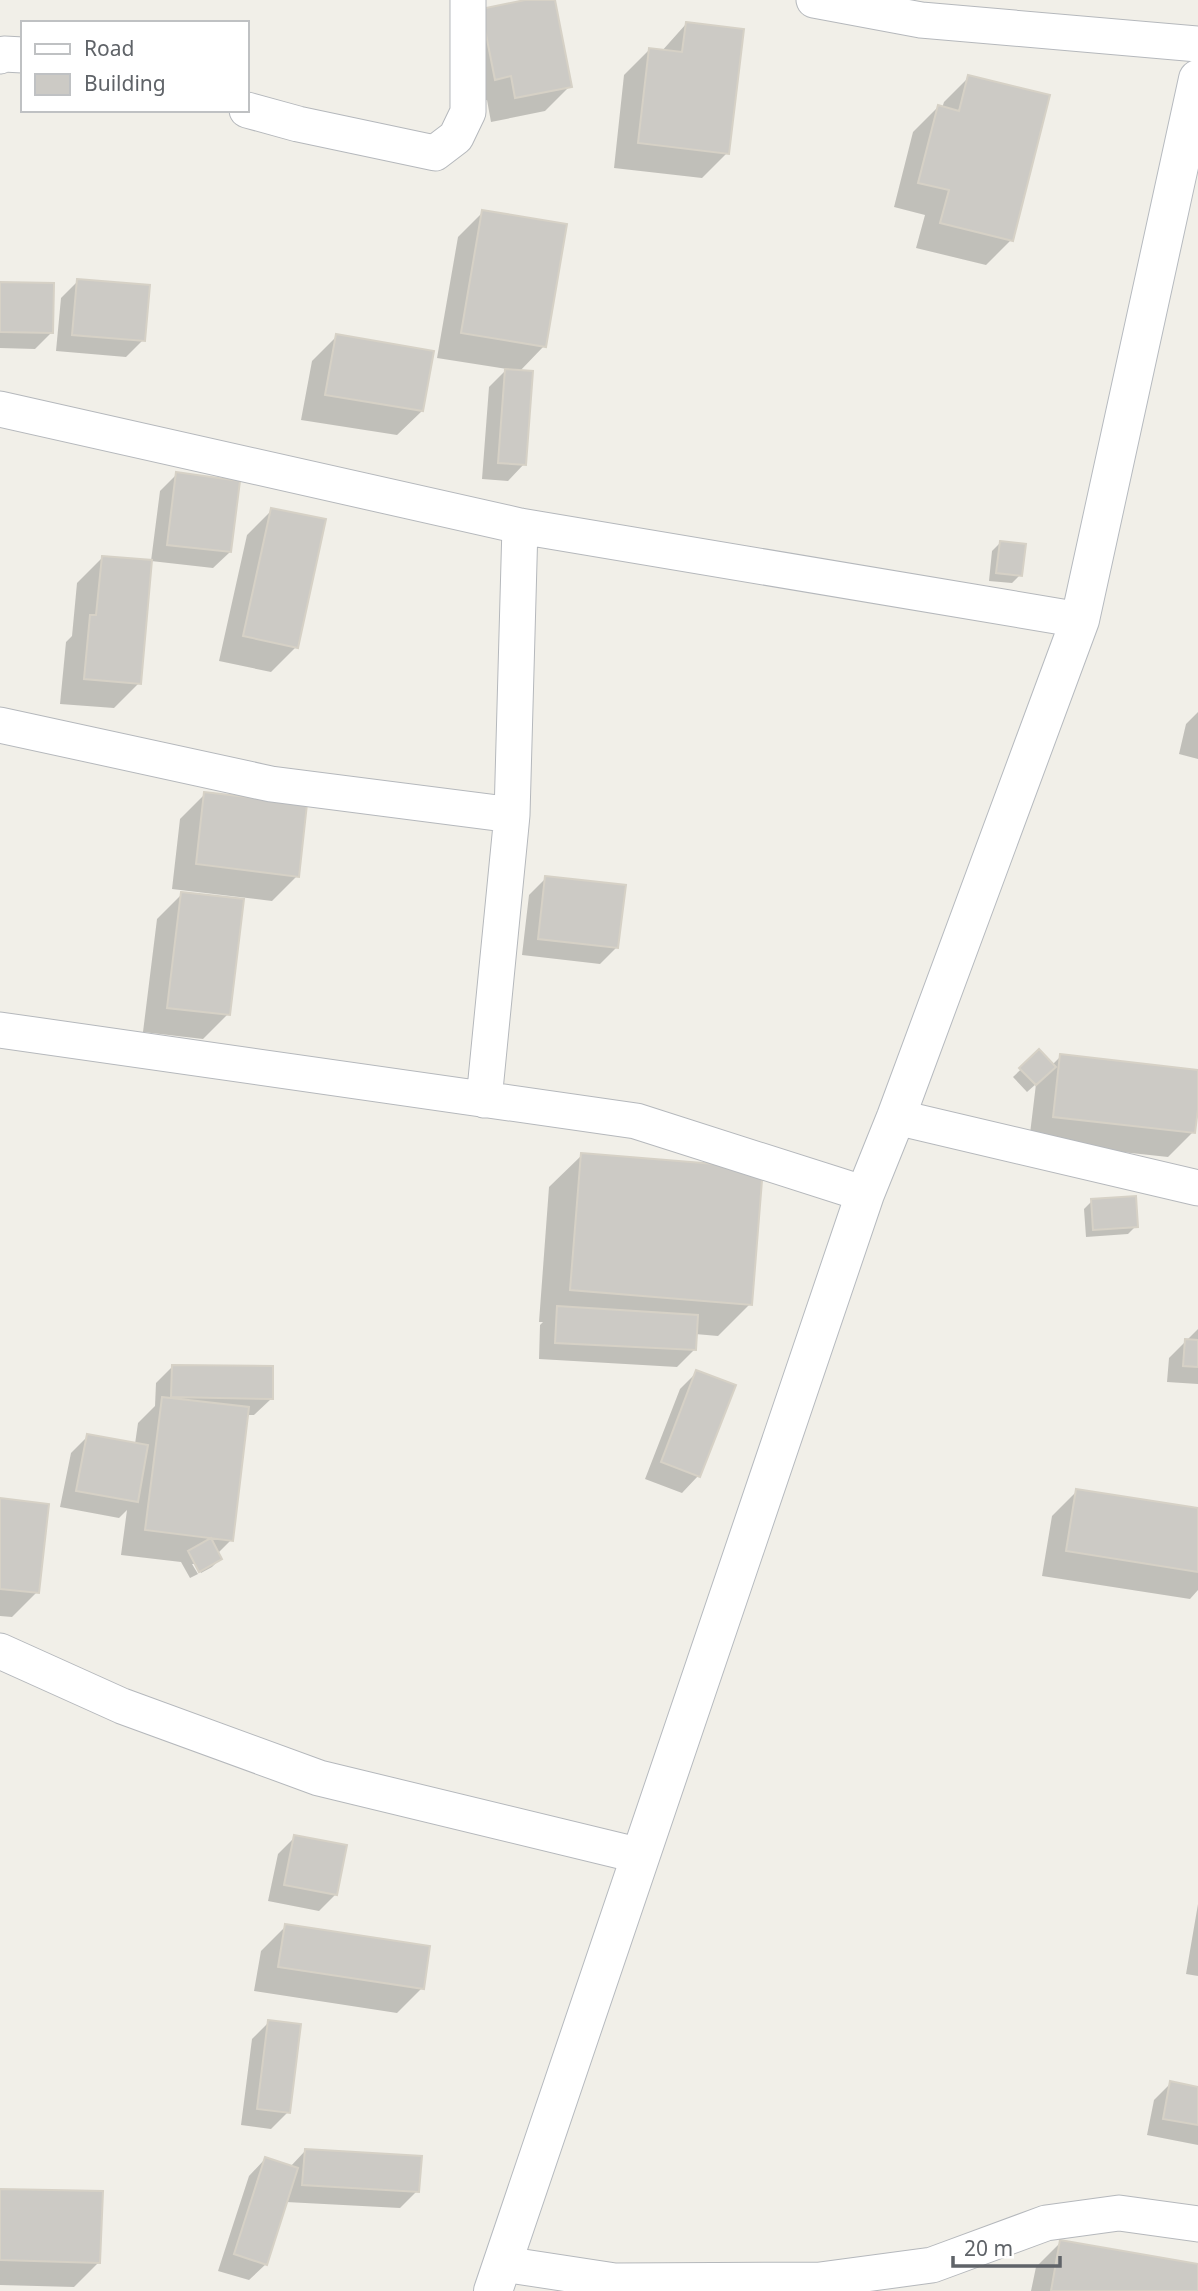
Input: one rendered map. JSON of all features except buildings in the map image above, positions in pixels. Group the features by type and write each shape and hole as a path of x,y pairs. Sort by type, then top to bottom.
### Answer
{"main road":[{"path":"498,2278 865,1194 1080,620 1198,79"}],"street":[{"path":"248,110 298,124 435,153 456,137 468,112 468,0"},
{"path":"814,0 921,20 1198,44"},
{"path":"0,57 4,54 21,55"},
{"path":"0,409 520,526 1080,620"},
{"path":"484,1100 512,815 520,526"},
{"path":"0,726 271,784 512,815"},
{"path":"0,1030 636,1121 865,1194"},
{"path":"896,1117 1198,1188"},
{"path":"0,1651 122,1706 319,1778 641,1856"},
{"path":"498,2278 615,2281 820,2280 932,2265 1046,2223 1119,2213 1198,2224"}]}
